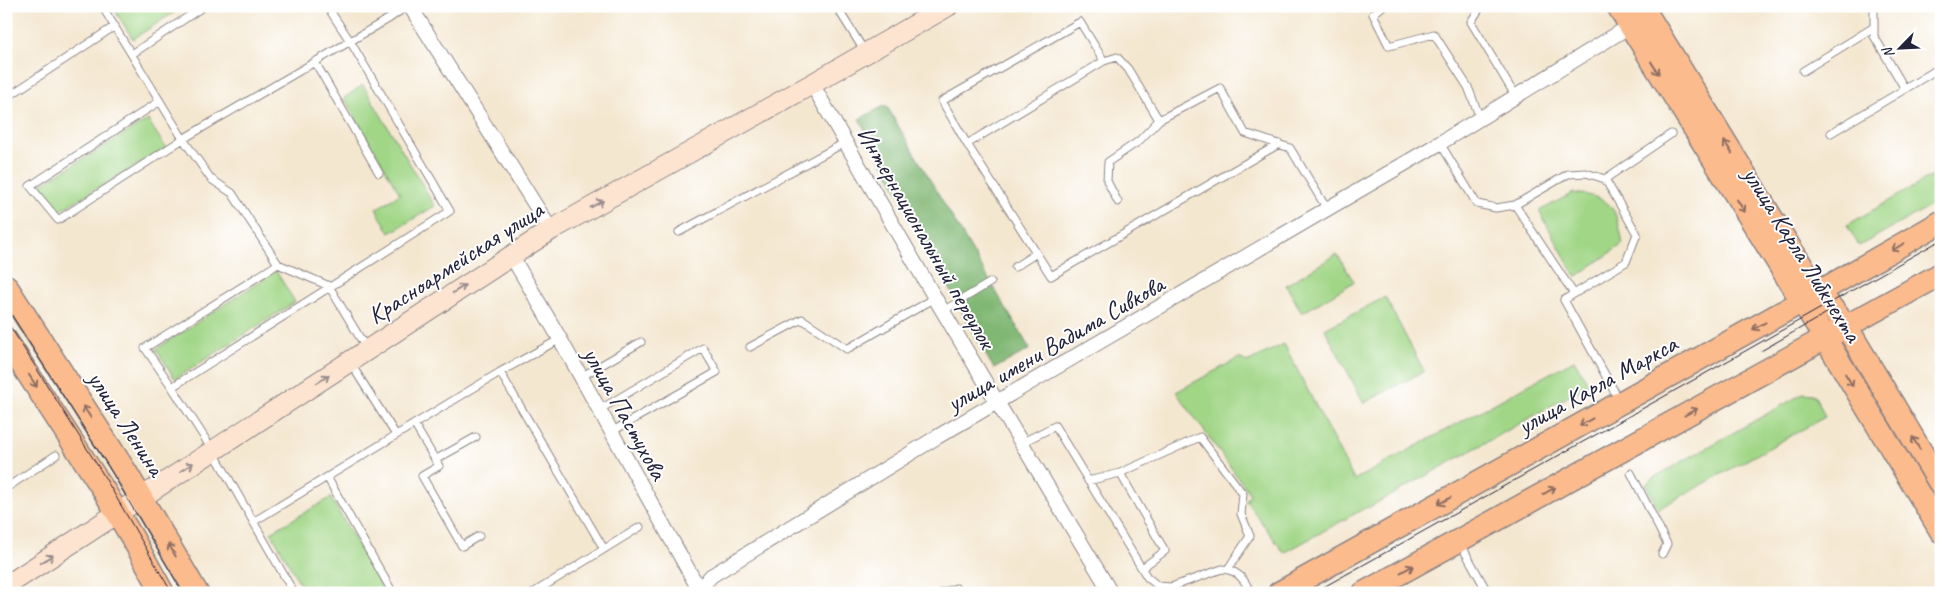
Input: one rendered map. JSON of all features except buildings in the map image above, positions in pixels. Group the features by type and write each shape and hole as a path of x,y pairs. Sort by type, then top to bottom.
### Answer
{"main road":[{"name":"улица Карла Либкнехта","path":"1618,6 1810,297 1846,326 1941,485"},
{"name":"улица Карла Либкнехта","path":"1642,6 1810,297 1825,338 1941,531"},
{"name":"улица Карла Маркса","path":"1279,593 1941,222"},
{"path":"1364,593 1846,326 1934,280"},
{"name":"улица Ленина","path":"6,286 141,496 197,593"},
{"path":"6,340 117,513 159,592"}],"street":[{"path":"408,6 551,230"},
{"name":"Красноармейская улица","path":"6,586 141,496 551,230 948,6"},
{"name":"улица имени Вадима Сивкова","path":"699,592 711,576 937,437 1328,210 1630,26"},
{"name":"Интернациональный переулок","path":"812,84 935,298 1111,593"},
{"name":"улица Пастухова","path":"511,255 612,432 699,592"}],"lane":[{"path":"102,6 183,139 211,179 232,193 278,264 329,286 367,350"},
{"path":"132,54 204,6"},
{"path":"172,387 450,211 350,41 327,6"},
{"path":"160,101 30,186 58,220 183,139 408,6"},
{"path":"836,6 865,52"},
{"path":"1383,6 1373,14 1389,46 1434,34 1468,87 1480,118"},
{"path":"1481,6 1471,22 1516,97"},
{"path":"1874,6 1874,36 1905,89"},
{"path":"1104,61 1080,22 942,100 1035,254 1051,276 1278,144"},
{"path":"6,98 115,26"},
{"path":"1803,71 1874,26"},
{"path":"967,144 1104,61 1116,57 1128,69 1159,120"},
{"path":"315,62 379,173"},
{"path":"1831,133 1941,67"},
{"path":"1118,202 1107,181 1108,162 1139,142 1159,120 1220,88 1246,133 1290,148 1328,210"},
{"path":"1605,179 1671,134"},
{"path":"680,232 846,142"},
{"path":"1440,143 1477,204 1496,208 1515,206 1568,174 1586,173 1605,179 1636,234 1626,262 1564,300 1620,403"},
{"path":"1515,206 1574,294"},
{"path":"1015,267 1035,254"},
{"path":"278,264 145,348 213,451 294,593"},
{"path":"943,310 990,282"},
{"path":"750,347 802,319 847,349 935,298"},
{"path":"253,522 500,372 560,339"},
{"path":"581,377 641,342"},
{"path":"599,410 703,348 717,372 612,432"},
{"path":"350,362 396,435"},
{"path":"1941,364 1939,370 1941,373"},
{"path":"500,372 604,549"},
{"path":"414,424 439,466 422,476 462,546 479,536"},
{"path":"1021,443 1054,426 1147,577 1158,586 1171,587 1222,569 1228,569 1244,578 1251,593"},
{"path":"1088,481 1120,473 1200,436 1244,494 1241,514 1250,536 1228,569"},
{"path":"435,460 476,437"},
{"path":"6,488 56,455"},
{"path":"1120,473 1165,551 1142,568"},
{"path":"1631,473 1667,544 1662,554"},
{"path":"327,477 393,593"},
{"path":"533,593 640,527"},
{"path":"1459,540 1488,593"},
{"path":"942,593 956,588 959,593"}],"green space":[{"path":"112,6 184,6 133,39"},
{"path":"363,85 435,206 390,233 376,209 400,194 344,98"},
{"path":"886,105 1030,349 994,369 859,119"},
{"path":"148,120 166,148 57,212 38,186"},
{"path":"1941,171 1941,200 1859,246 1847,225"},
{"path":"1573,193 1597,197 1610,206 1618,221 1623,244 1576,277 1539,211"},
{"path":"1337,254 1354,282 1302,313 1286,285"},
{"path":"276,271 295,302 175,379 156,349"},
{"path":"1385,297 1424,371 1364,403 1325,329"},
{"path":"1284,344 1354,480 1574,360 1589,385 1284,553 1246,501 1250,494 1176,392 1239,358 1247,362"},
{"path":"1804,393 1813,394 1825,417 1658,509 1646,484 1651,479"},
{"path":"330,498 385,593 305,593 271,532"}],"tram line":[{"path":"1313,593 1941,240"},
{"path":"6,306 108,466 183,593"},
{"path":"1761,351 1832,310"},
{"path":"6,320 101,471 172,593"}]}
